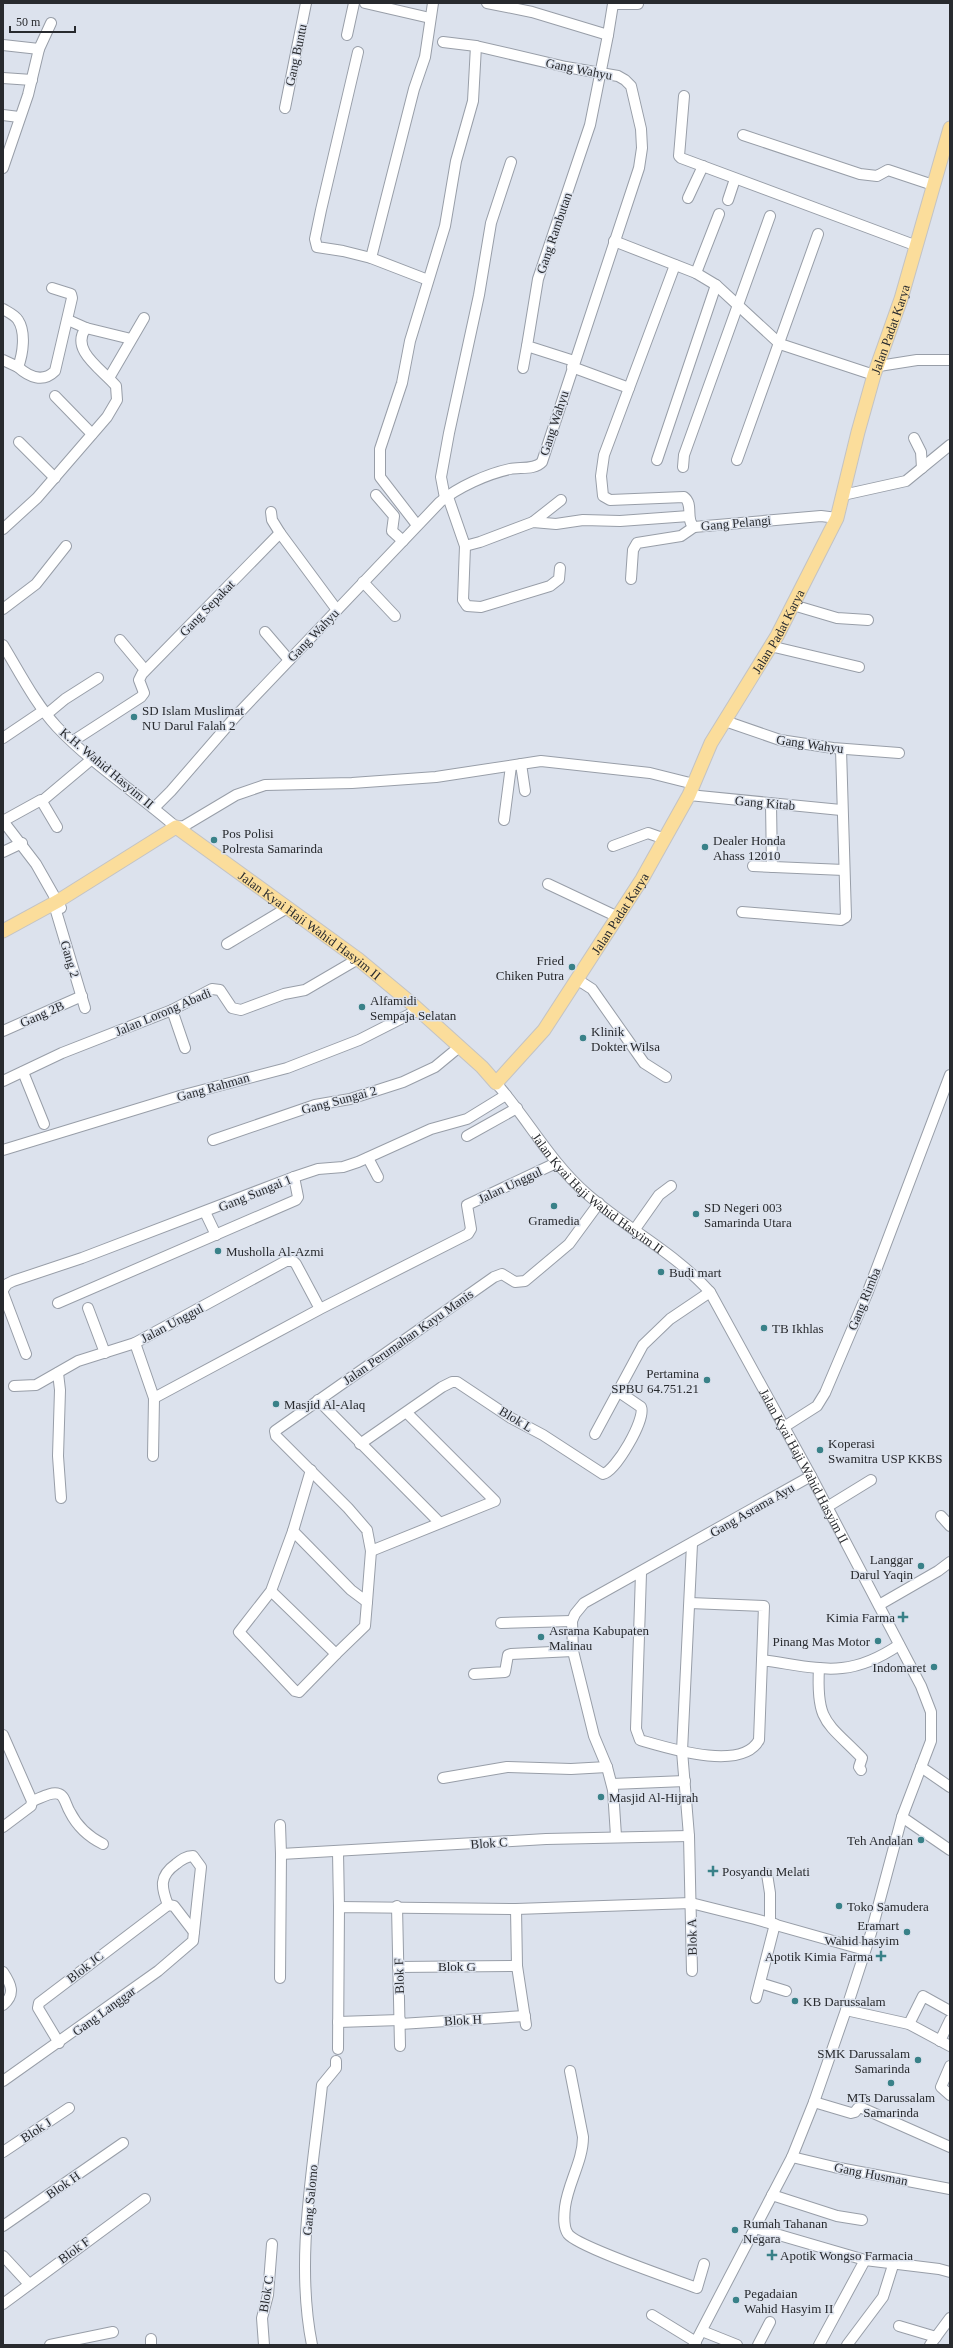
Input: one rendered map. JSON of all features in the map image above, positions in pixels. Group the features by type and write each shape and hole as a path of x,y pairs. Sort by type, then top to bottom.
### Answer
{"main road":[{"name":"Jalan Padat Karya","path":"496,1083 533,1044 578,980 618,917 665,839 691,789 706,754 793,605 837,518 858,432 917,246 932,185 942,161 950,128"},
{"path":"3,940 181,829"},
{"name":"Jalan Kyai Haji Wahid Hasyim II","path":"181,829 358,959 418,1010 458,1048 482,1067 496,1083"},
{"path":"3,931 58,907"}],"street":[{"name":"Gang Buntu","path":"285,108 306,3"},
{"path":"347,35 354,3"},
{"path":"365,3 430,18"},
{"path":"371,258 414,89 425,57 430,36 430,18 433,3"},
{"path":"487,3 532,12 608,35"},
{"name":"Gang Rambutan","path":"523,368 538,280 590,125 614,4 638,4"},
{"path":"3,168 32,80 39,49 51,23"},
{"name":"Gang Wahyu","path":"154,808 289,660 417,524 446,498 497,472 532,467 541,463 639,168 642,148 641,129 631,86 618,76 600,74 476,46 443,42"},
{"path":"3,45 39,49"},
{"path":"417,524 386,488 380,477 380,449 402,383 410,341 445,226 456,161 473,101 476,46"},
{"path":"358,52 315,239 318,247 320,248 343,250 371,258 428,280"},
{"path":"3,78 32,80"},
{"path":"684,96 679,156 736,179 917,246"},
{"path":"3,115 19,117"},
{"path":"743,135 860,174 877,176 888,170 932,185"},
{"path":"511,162 491,223 478,296 441,477 446,498 465,546 463,600 467,606 481,607 550,586 559,579 560,568"},
{"path":"688,198 703,166"},
{"path":"728,200 736,179"},
{"path":"696,273 719,214"},
{"path":"682,467 684,455 770,216"},
{"path":"736,460 780,344 818,234"},
{"path":"614,241 696,273 716,285 780,344 877,370 917,360 950,360"},
{"path":"527,346 629,388 675,265"},
{"path":"657,460 716,285"},
{"path":"3,360 35,377 45,378 50,376 58,364 72,295 52,288"},
{"path":"3,309 15,317 21,325 22,348 18,367"},
{"path":"109,378 144,318"},
{"path":"68,320 86,328 131,339"},
{"path":"3,530 54,478 108,417 117,400 116,386 90,359 80,342 81,335 86,328"},
{"name":"Gang Pelangi","path":"629,388 604,455 601,476 603,496 610,500 684,497 688,501 690,523 694,527 821,516 837,518"},
{"path":"55,396 92,434"},
{"path":"914,438 921,452 922,468"},
{"path":"19,442 54,478"},
{"path":"843,494 906,481 950,445"},
{"path":"376,494 392,512 395,521 392,531 403,540"},
{"path":"465,546 533,522 561,500"},
{"path":"271,512 272,520 280,533 337,610"},
{"path":"533,522 556,524 583,520 620,521 689,516"},
{"path":"632,579 633,550 636,543 681,536 694,527"},
{"name":"Gang Sepakat","path":"145,670 280,533"},
{"path":"3,609 36,584 66,546"},
{"path":"363,582 395,616"},
{"path":"793,605 837,618 868,620"},
{"path":"265,632 289,660"},
{"path":"72,741 141,697 144,690 139,678 145,670 120,640"},
{"name":"K.H. Wahid Hasyim II","path":"3,645 45,713 72,741 92,759 181,829"},
{"path":"770,646 859,667"},
{"path":"3,738 45,713 98,678"},
{"name":"Gang Wahyu","path":"725,721 772,738 841,749 899,752"},
{"path":"742,912 844,919 847,904 841,810 841,749"},
{"path":"3,821 38,800 42,801 92,759"},
{"name":"Gang Kitab","path":"181,829 230,798 265,785 352,783 436,777 550,761 635,770 691,789 771,804 841,810"},
{"path":"516,765 524,791"},
{"path":"504,820 516,765"},
{"path":"42,801 57,827"},
{"path":"771,804 772,867"},
{"name":"Gang 2","path":"3,821 22,843 58,907 85,1008"},
{"path":"613,846 648,832 665,839"},
{"path":"3,852 22,843"},
{"path":"754,866 844,870"},
{"path":"548,884 618,917"},
{"path":"227,944 287,908"},
{"name":"Jalan Lorong Abadi","path":"3,1081 172,1010 216,988 220,990 232,1008 241,1010 277,996 305,990 358,959"},
{"path":"578,980 592,989 644,1063 666,1077"},
{"name":"Gang 2B","path":"3,1031 82,996"},
{"path":"172,1010 185,1048"},
{"name":"Gang Rahman","path":"3,1150 180,1096 287,1068 359,1040 418,1010"},
{"name":"Gang Sungai 2","path":"213,1140 308,1108 350,1099 403,1082 435,1067 458,1048"},
{"path":"23,1072 44,1124"},
{"name":"Gang Rimba","path":"784,1427 817,1406 825,1393 867,1294 950,1075"},
{"name":"Jalan Kyai Haji Wahid Hasyim II","path":"496,1083 517,1108 556,1163 599,1203 686,1267 710,1292 828,1507 921,1686 931,1712 931,1741 902,1817 865,1950 814,2102 792,2156 695,2344"},
{"name":"Gang Sungai 1","path":"26,1354 3,1292 7,1284 82,1258 294,1177 318,1169 343,1167 368,1158 431,1129 467,1119 506,1095"},
{"path":"468,1136 517,1108"},
{"path":"368,1158 378,1177"},
{"name":"Jalan Unggul","path":"320,1310 296,1264 293,1261 286,1261 135,1343 154,1398 468,1234 471,1229 467,1205 556,1163"},
{"path":"58,1302 296,1200 298,1194 294,1177"},
{"path":"635,1229 659,1195 671,1186"},
{"name":"Jalan Perumahan Kayu Manis","path":"271,1591 238,1632 295,1691 302,1691 336,1654 365,1626 371,1551 366,1530 348,1508 276,1436 275,1431 498,1275 505,1275 518,1283 525,1281 569,1244 599,1203"},
{"path":"205,1212 216,1235"},
{"path":"595,1434 643,1345 670,1318 710,1292"},
{"path":"88,1308 105,1353"},
{"path":"14,1386 36,1385 78,1361 135,1343"},
{"path":"58,1373 60,1390 58,1456 61,1498"},
{"name":"Blok L","path":"407,1413 442,1387 452,1382 463,1385 511,1418 543,1435 579,1460 604,1474 610,1470 621,1457 642,1412 641,1407 619,1392"},
{"path":"153,1456 154,1398"},
{"path":"318,1400 439,1522"},
{"path":"360,1444 407,1413 496,1502 439,1522 371,1551"},
{"path":"311,1470 293,1531 271,1591 336,1654"},
{"name":"Gang Asrama Ayu","path":"572,1621 575,1614 584,1603 641,1573 811,1476"},
{"path":"828,1507 871,1480"},
{"path":"941,1516 950,1526"},
{"path":"293,1531 351,1590 367,1602"},
{"name":"Blok A","path":"692,1544 682,1751 690,1836 692,1971"},
{"path":"879,1605 938,1571 950,1562"},
{"path":"641,1573 636,1733 640,1740 682,1751 732,1756 750,1751 756,1746 760,1731 764,1606 690,1603"},
{"path":"501,1622 572,1621 572,1651 594,1736 607,1766 612,1784 616,1836"},
{"path":"762,1660 843,1670 861,1666 899,1645"},
{"path":"474,1674 505,1672 508,1655 511,1654 572,1651"},
{"path":"819,1668 818,1699 827,1723 862,1758 859,1767 861,1770"},
{"path":"3,1735 32,1801 31,1806 3,1827"},
{"path":"443,1778 507,1767 571,1769 607,1766"},
{"path":"921,1767 950,1787"},
{"path":"612,1784 685,1781"},
{"path":"32,1801 52,1793 58,1793 63,1797 77,1824 93,1839 103,1844"},
{"path":"902,1817 950,1850"},
{"path":"280,1825 284,1854 280,1978"},
{"name":"Blok C","path":"284,1854 616,1836 690,1836"},
{"path":"338,1852 338,2049"},
{"path":"193,1856 201,1867 194,1932 174,1906 168,1905 162,1889 162,1878 167,1870 186,1858 193,1856"},
{"path":"756,1998 772,1924 770,1893 766,1874"},
{"path":"339,1907 397,1906 516,1909 691,1903 865,1950"},
{"name":"Blok JC","path":"59,2043 38,2008 39,2004 168,1905"},
{"name":"Blok F","path":"397,1906 400,2046"},
{"path":"516,1909 516,1966"},
{"name":"Gang Langgar","path":"3,2081 59,2043 158,1971 193,1941 194,1932"},
{"name":"Blok G","path":"398,1967 516,1966"},
{"name":"Blok H","path":"338,2022 526,2020 516,1966"},
{"path":"3,1972 10,1982 12,1991 9,2000 3,2005"},
{"path":"760,1983 786,1991"},
{"path":"909,2024 923,1996 950,2011"},
{"path":"846,2010 909,2024 950,2046"},
{"path":"940,2041 950,2020"},
{"name":"Gang Salomo","path":"312,2345 306,2309 308,2216 322,2085 336,2068 336,2061"},
{"path":"950,2066 941,2087 941,2090 950,2096"},
{"path":"570,2072 583,2142 565,2206 565,2228 569,2236 593,2248 697,2288 704,2264"},
{"path":"814,2102 854,2114 858,2108 862,2108 950,2147"},
{"name":"Blok J","path":"3,2152 69,2108"},
{"name":"Blok H","path":"3,2226 123,2143"},
{"name":"Gang Husman","path":"792,2156 834,2167 950,2189"},
{"path":"772,2196 837,2216 862,2220"},
{"name":"Blok F","path":"3,2304 145,2199"},
{"path":"755,2228 865,2260 894,2262 950,2272"},
{"name":"Blok C","path":"264,2345 262,2318 268,2295 272,2244"},
{"path":"3,2256 29,2284"},
{"path":"819,2345 865,2260"},
{"path":"847,2345 883,2297 894,2262"},
{"path":"652,2315 695,2344"},
{"path":"899,2326 933,2341 950,2318"},
{"path":"758,2345 770,2322"},
{"path":"702,2330 737,2345"},
{"path":"50,2345 84,2341 113,2332"}],"place":[{"name":"SD Islam Muslimat NU Darul Falah 2","path":"134,717"},
{"name":"Pos Polisi Polresta Samarinda","path":"214,840"},
{"name":"Dealer Honda Ahass 12010","path":"705,847"},
{"name":"Fried Chiken Putra","path":"572,967"},
{"name":"Alfamidi Sempaja Selatan","path":"362,1007"},
{"name":"Klinik Dokter Wilsa","path":"583,1038"},
{"name":"Gramedia","path":"554,1206"},
{"name":"SD Negeri 003 Samarinda Utara","path":"696,1214"},
{"name":"Musholla Al-Azmi","path":"218,1251"},
{"name":"Budi mart","path":"661,1272"},
{"name":"TB Ikhlas","path":"764,1328"},
{"name":"Pertamina SPBU 64.751.21","path":"707,1380"},
{"name":"Masjid Al-Alaq","path":"276,1404"},
{"name":"Koperasi Swamitra USP KKBS","path":"820,1450"},
{"name":"Langgar Darul Yaqin","path":"921,1566"},
{"name":"Kimia Farma","path":"903,1617"},
{"name":"Asrama Kabupaten Malinau","path":"541,1637"},
{"name":"Pinang Mas Motor","path":"878,1641"},
{"name":"Indomaret","path":"934,1667"},
{"name":"Masjid Al-Hijrah","path":"601,1797"},
{"name":"Teh Andalan","path":"921,1840"},
{"name":"Posyandu Melati","path":"713,1871"},
{"name":"Toko Samudera","path":"839,1906"},
{"name":"Eramart Wahid hasyim","path":"907,1932"},
{"name":"Apotik Kimia Farma","path":"881,1956"},
{"name":"KB Darussalam","path":"795,2001"},
{"name":"SMK Darussalam Samarinda","path":"918,2060"},
{"name":"MTs Darussalam Samarinda","path":"891,2083"},
{"name":"Rumah Tahanan Negara","path":"735,2230"},
{"name":"Apotik Wongso Farmacia","path":"772,2255"},
{"name":"Pegadaian Wahid Hasyim II","path":"736,2300"}]}
